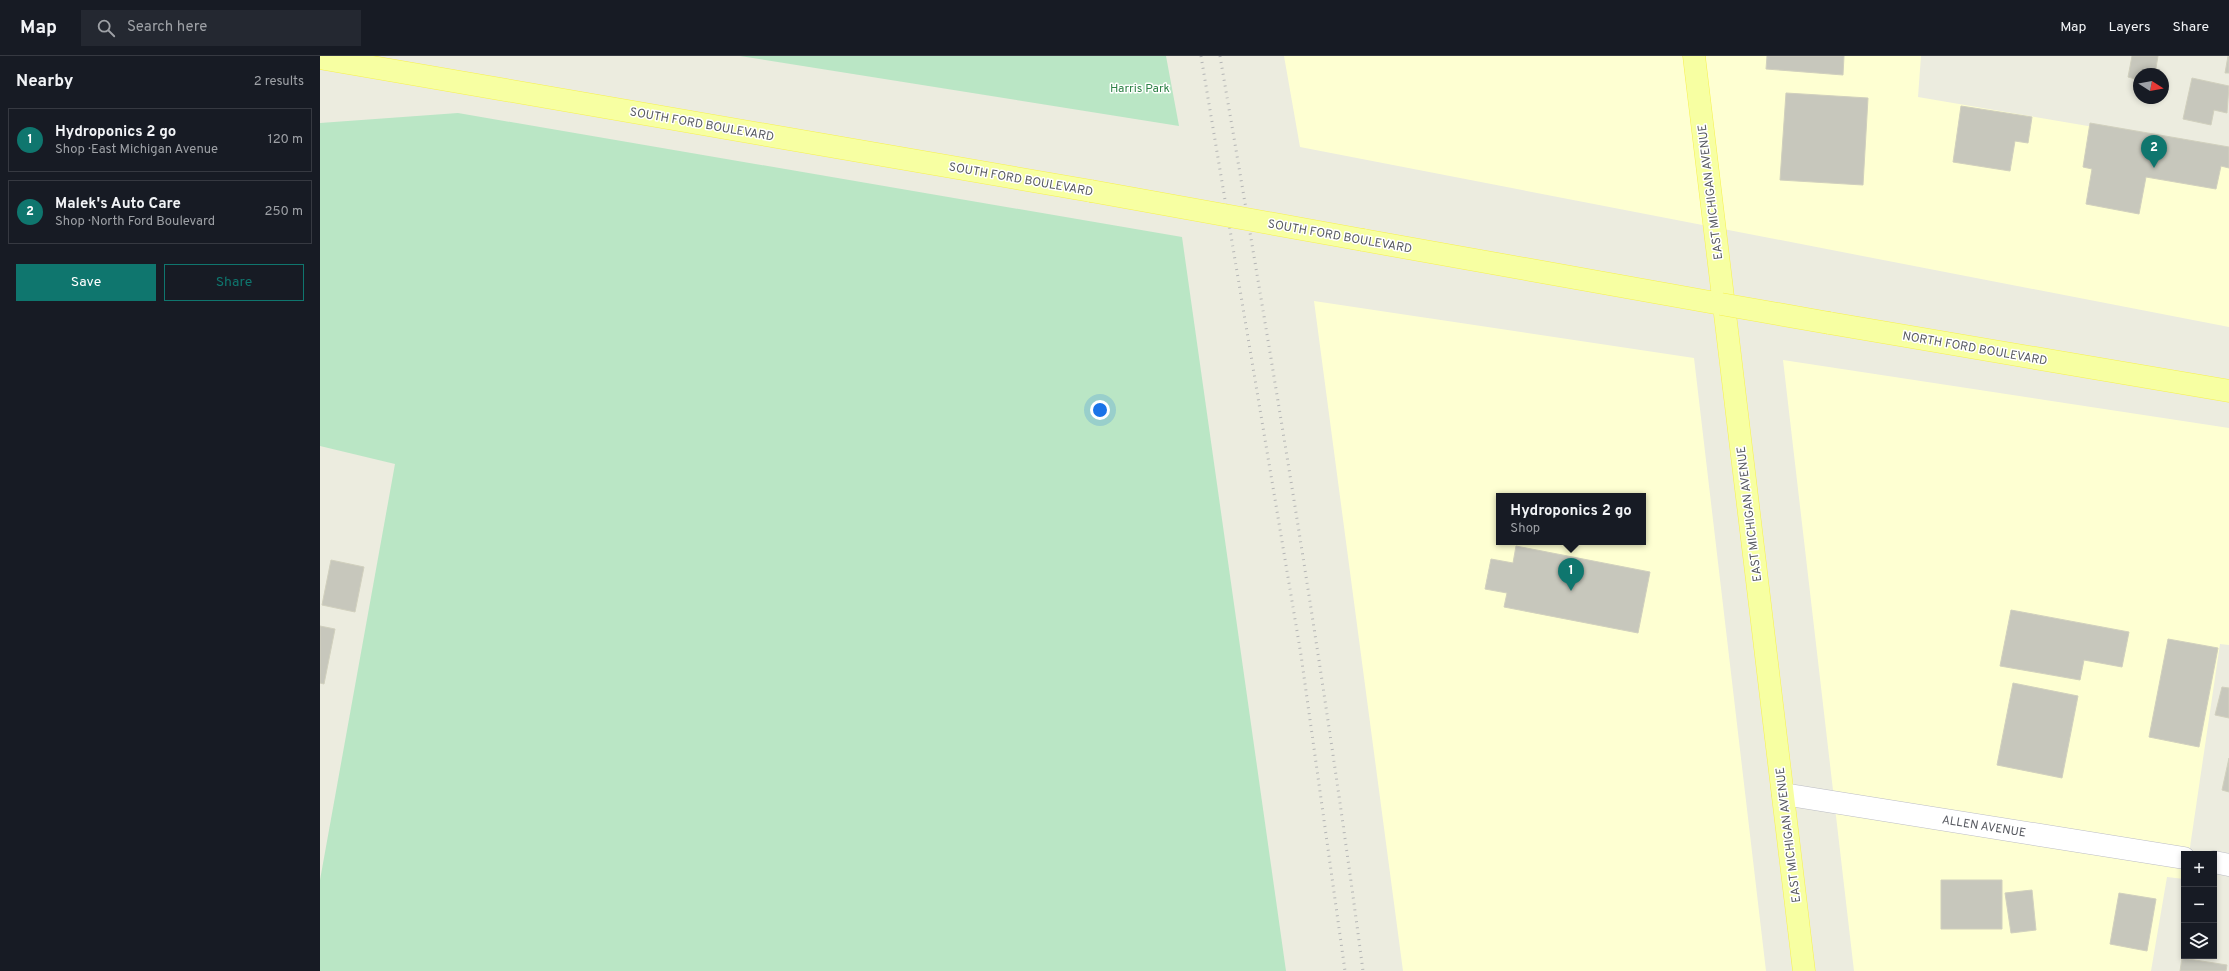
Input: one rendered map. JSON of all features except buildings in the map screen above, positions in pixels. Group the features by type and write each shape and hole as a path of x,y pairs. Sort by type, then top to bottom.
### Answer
{"main road":[{"name":"EAST MICHIGAN AVENUE","path":"1694,56 1804,971"},
{"name":"SOUTH FORD BOULEVARD","path":"320,58 1091,191 1721,304"},
{"name":"NORTH FORD BOULEVARD","path":"1721,304 2229,391"}],"street":[{"name":"ALLEN AVENUE","path":"1783,794 2181,858"},
{"path":"2217,862 2229,864"}],"shaded area":[{"path":"1284,56 1921,56 1918,97 2229,150 2229,327 1300,147"},
{"path":"1314,301 1694,358 1766,971 1403,971"},
{"path":"1783,360 2229,428 2229,645 2220,644 2189,851 2181,851 2181,879 2167,877 2151,971 1854,971"}],"green space":[{"name":"Harris Park","path":"740,56 1166,56 1179,126"},
{"path":"458,113 1182,237 1286,971 320,971 320,880 395,464 320,446 320,123"}],"railway":[{"path":"1201,56 1301,655 1345,971"},
{"path":"1220,56 1278,398 1314,627 1348,856 1363,971"}],"place":[{"name":"Malek's Auto Care","path":"2154,168"},
{"name":"Hydroponics 2 go","path":"1571,591"}]}
